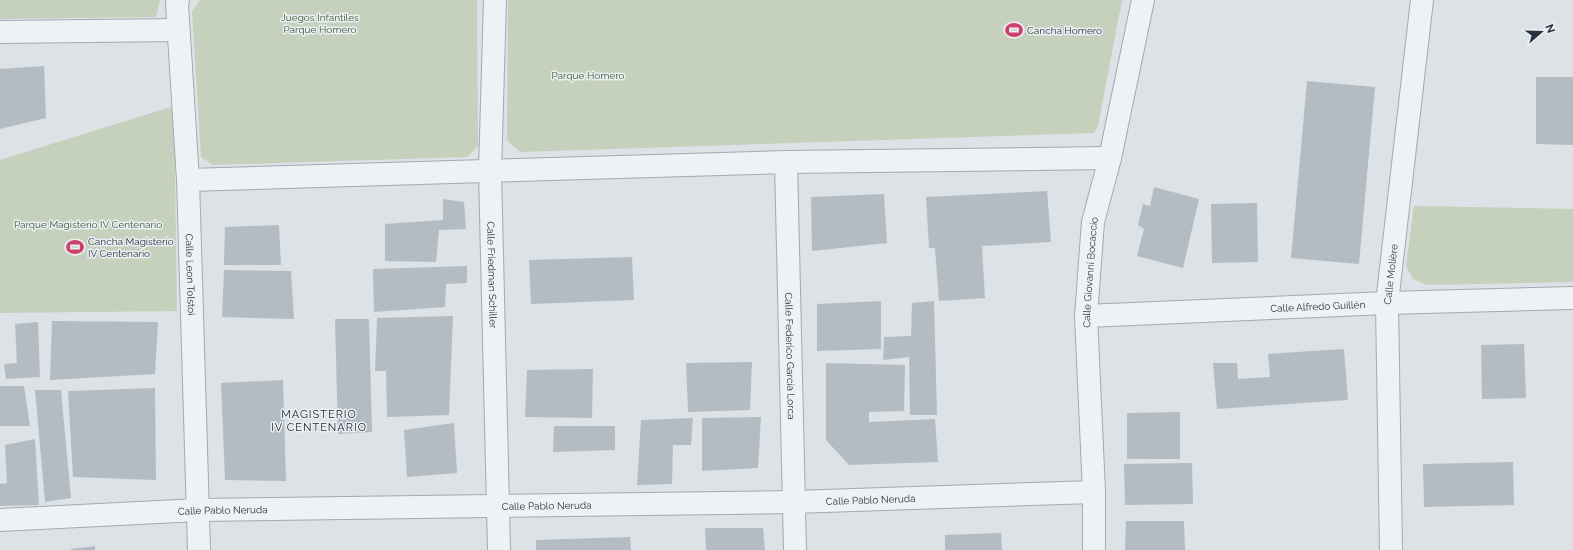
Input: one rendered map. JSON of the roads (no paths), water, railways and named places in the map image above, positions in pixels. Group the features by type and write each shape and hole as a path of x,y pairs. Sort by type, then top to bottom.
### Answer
{"street":[{"name":"Calle Leon Tolstoi","path":"178,0 176,4 188,180 199,550"},
{"name":"Calle Friedman Schiller","path":"495,0 490,171 499,550"},
{"name":"Calle Giovanni Bocaccio","path":"1094,550 1094,492 1086,316 1093,222 1110,158 1143,0"},
{"name":"Calle Molière","path":"1392,550 1388,303 1422,0"},
{"path":"0,32 178,30"},
{"path":"188,180 786,162 1110,158"},
{"name":"Calle Federico García Lorca","path":"786,162 795,550"},
{"name":"Calle Alfredo Guillén","path":"1086,316 1388,303 1573,298"},
{"name":"Calle Pablo Neruda","path":"0,520 198,510 794,502 1094,492"}],"place":[{"name":"Cancha Homero","path":"1014,30"},
{"name":"Cancha Magisterio IV Centenario","path":"75,247"}],"district":[{"name":"MAGISTERIO IV CENTENARIO","path":"319,420"}],"park label":[{"name":"Juegos Infantiles Parque Homero","path":"320,22"},
{"name":"Parque Homero","path":"588,75"},
{"name":"Parque Magisterio IV Centenario","path":"88,224"}]}
